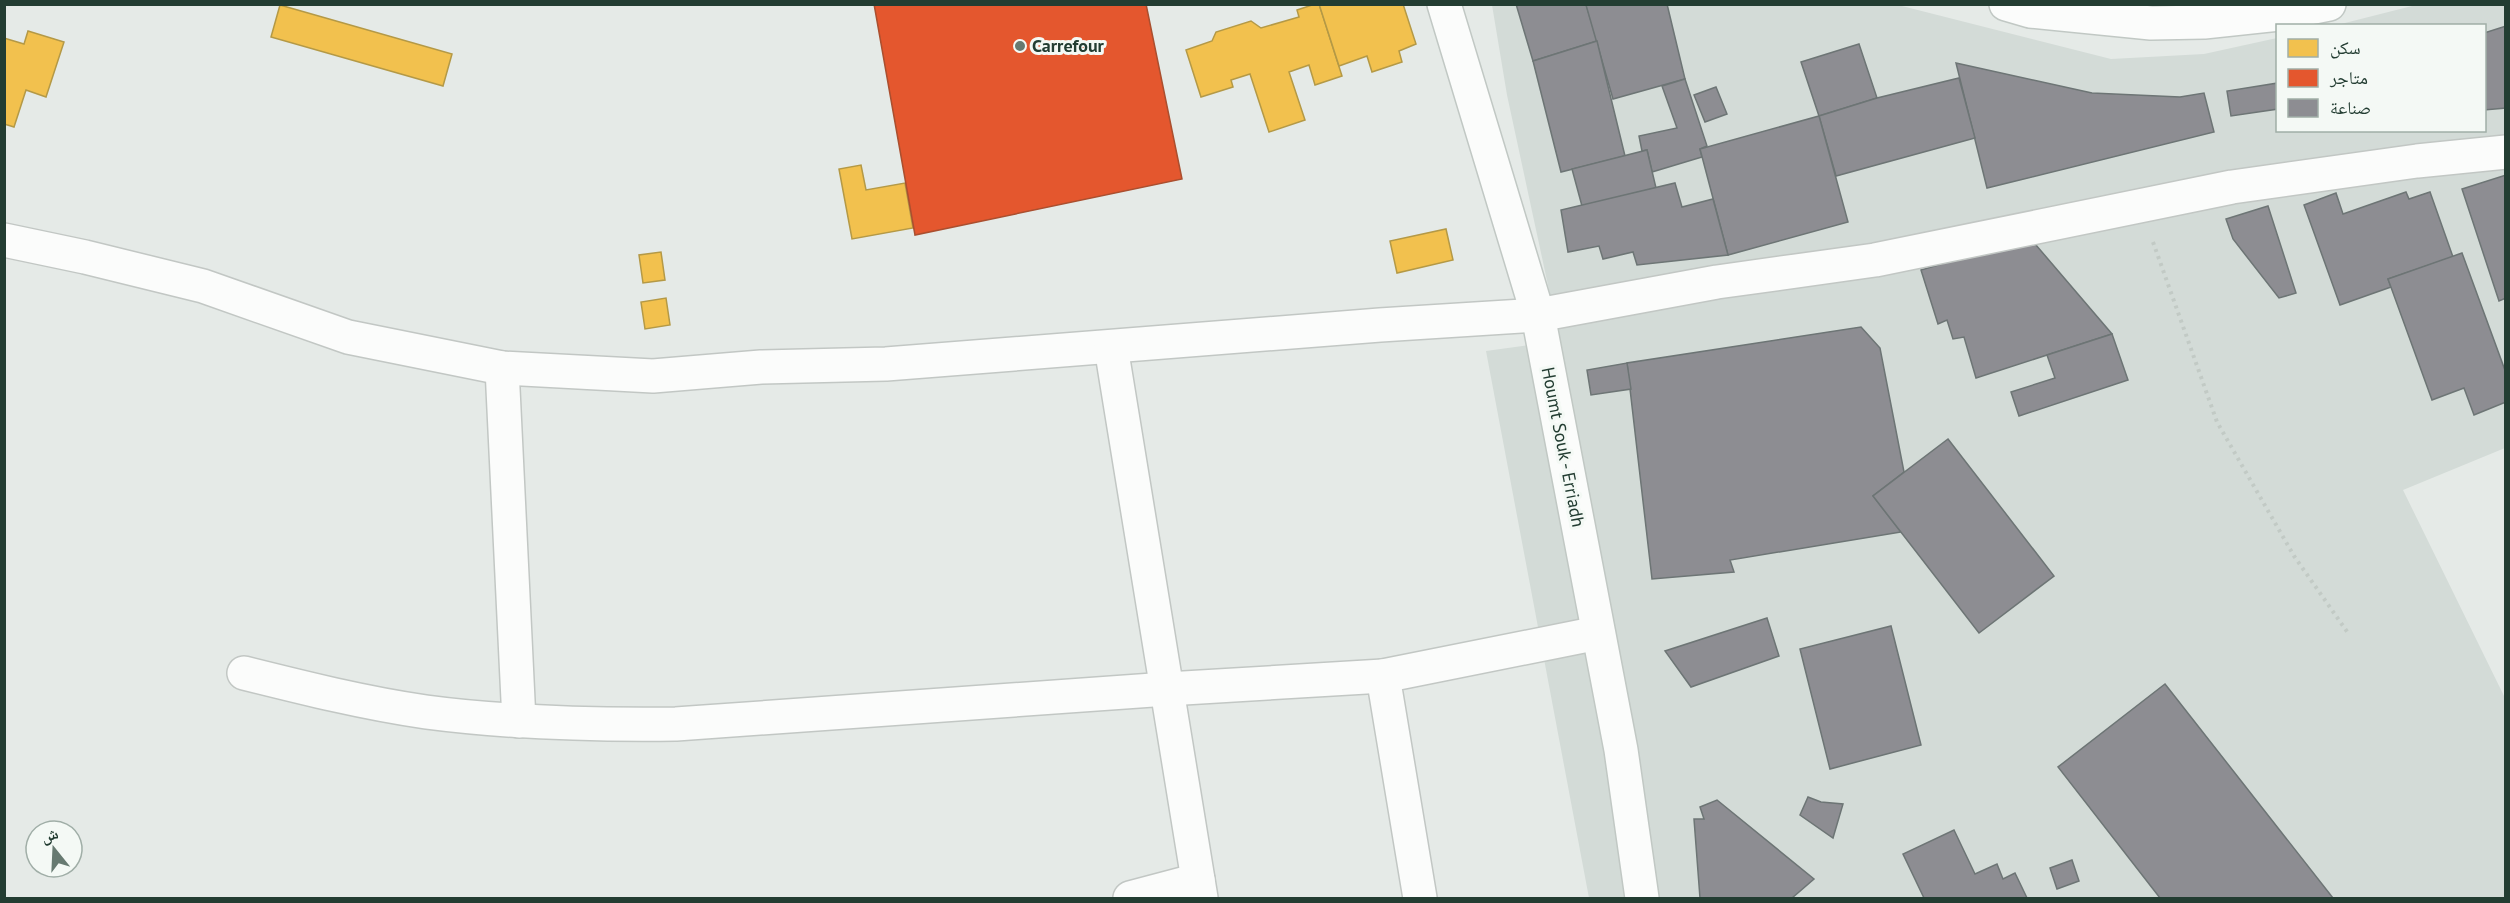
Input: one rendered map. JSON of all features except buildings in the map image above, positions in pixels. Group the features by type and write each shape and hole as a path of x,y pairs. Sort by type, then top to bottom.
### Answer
{"street":[{"name":"Houmt Souk - Erriadh","path":"1444,4 1538,315 1621,750 1642,898"},
{"path":"2006,4 2030,11 2147,14 2204,22 2279,14 2329,4"},
{"path":"4,240 85,256 203,286 348,337 502,368 654,376 761,367 886,364 1380,325 1538,315 1717,282 1875,260 2140,204 2417,161 2505,152"},
{"path":"1111,347 1200,890 1130,898"},
{"path":"502,368 519,722"},
{"path":"244,673 334,696 426,712 519,722 598,725 676,724 1167,688 1383,676 1598,633"},
{"path":"1383,676 1420,898"}],"path":[{"path":"2140,204 2217,422 2294,556 2348,633"}],"shaded area":[{"path":"1492,5 1898,5 2111,59 2204,54 2276,38 2276,132 2486,132 2486,24 2341,24 2416,5 2505,5 2505,448 2403,490 2505,698 2505,898 1589,898 1486,351 1560,341 1507,95"}],"place":[{"name":"Carrefour","path":"1020,46"}]}
